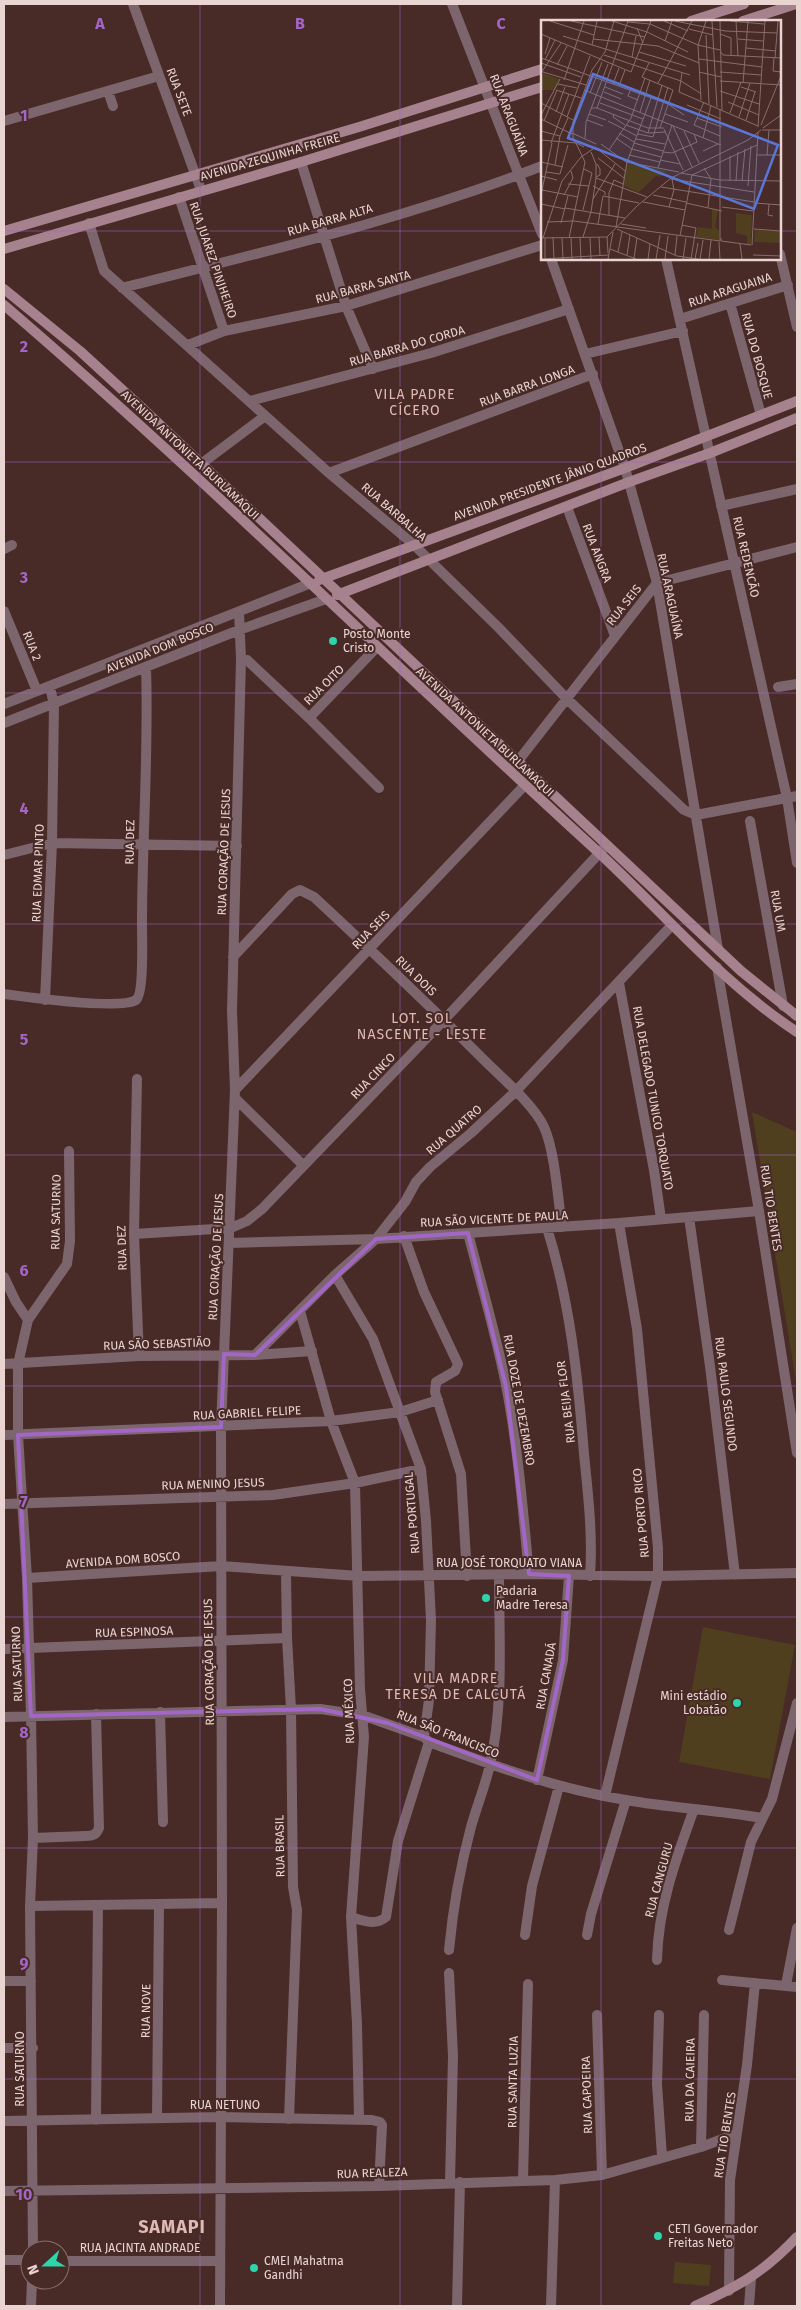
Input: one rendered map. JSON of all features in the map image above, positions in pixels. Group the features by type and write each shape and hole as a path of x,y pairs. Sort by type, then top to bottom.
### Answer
{"main road":[{"path":"746,20 796,4"},
{"path":"694,20 737,5"},
{"name":"AVENIDA ZEQUINHA FREIRE","path":"4,231 359,127 541,70"},
{"name":"AVENIDA ZEQUINHA FREIRE","path":"4,249 301,162 541,87"},
{"path":"359,127 365,141"},
{"path":"138,192 142,208"},
{"name":"AVENIDA ANTONIETA BURLAMAQUI","path":"4,289 80,351 718,949 797,1016"},
{"name":"AVENIDA ANTONIETA BURLAMAQUI","path":"4,304 136,420 311,583 376,648 600,854 672,926 773,1016 797,1032"},
{"name":"AVENIDA PRESIDENTE JÂNIO QUADROS","path":"311,583 413,544 707,438 797,401"},
{"path":"326,598 710,453 797,418"},
{"path":"444,709 453,700"},
{"path":"696,947 704,936"},
{"path":"717,967 718,949"},
{"path":"695,2306 751,2279 770,2264 797,2237"}],"street":[{"name":"RUA SETE","path":"132,4 201,190"},
{"name":"RUA ARAGUAÍNA","path":"452,4 541,231"},
{"path":"4,121 159,76"},
{"path":"108,91 113,106"},
{"path":"301,162 346,306 372,369"},
{"name":"RUA BARRA ALTA","path":"122,288 324,236 541,166"},
{"name":"RUA JUAREZ PINJHEIRO","path":"179,197 224,331"},
{"name":"RUA BARBALHA","path":"89,223 102,268 122,288 329,473 413,544 499,628 567,699 684,810 696,815"},
{"name":"RUA BARRA SANTA","path":"188,345 224,331 346,306 541,244"},
{"path":"781,258 797,327"},
{"name":"RUA ARAGUAÍNA","path":"551,260 625,468 657,583 718,949"},
{"name":"RUA REDENCÃO","path":"666,260 721,506 792,797 797,863"},
{"name":"RUA ARAGUAINA","path":"680,319 788,285"},
{"name":"RUA DO BOSQUE","path":"730,303 761,416"},
{"name":"RUA BARRA DO CORDA","path":"250,402 431,353 569,309"},
{"path":"585,354 683,331"},
{"name":"RUA BARRA LONGA","path":"329,473 593,374"},
{"path":"202,464 265,416"},
{"path":"721,506 797,489"},
{"name":"RUA ANGRA","path":"567,507 616,636"},
{"path":"657,583 797,547"},
{"name":"AVENIDA DOM BOSCO","path":"4,704 311,583"},
{"name":"RUA SEIS","path":"518,761 657,583"},
{"name":"AVENIDA DOM BOSCO","path":"4,723 54,705 239,630 326,598"},
{"name":"RUA 2","path":"4,611 7,628 37,691"},
{"name":"RUA CORAÇÃO DE JESUS","path":"220,2306 223,1710 221,1427 231,1228 235,1094 232,1011 241,659 239,612"},
{"name":"RUA OITO","path":"309,718 376,648"},
{"path":"241,659 247,660 309,718 379,788"},
{"name":"RUA DEZ","path":"45,1000 121,1004 138,998 140,990 146,667"},
{"path":"778,688 797,684"},
{"name":"RUA EDMAR PINTO","path":"45,1000 52,843 54,705 50,687"},
{"name":"RUA SEIS","path":"235,1094 524,786"},
{"path":"696,815 792,797"},
{"name":"RUA UM","path":"750,821 783,1006"},
{"path":"4,855 52,843 237,846"},
{"name":"RUA CINCO","path":"231,1228 247,1221 262,1209 303,1164 444,1020 608,844"},
{"name":"RUA DOIS","path":"233,958 292,894 300,890 314,897 444,1020 515,1092 544,1127 553,1164 562,1227"},
{"name":"RUA QUATRO","path":"255,1355 335,1275 376,1239 405,1202 416,1182 430,1167 471,1133 515,1092 672,926"},
{"name":"RUA TIO BENTES","path":"717,967 759,1212 797,1453"},
{"name":"RUA DELEGADO TUNICO TORQUATO","path":"619,983 661,1219"},
{"path":"4,994 45,1000"},
{"name":"RUA DEZ","path":"137,1079 134,1234 139,1356"},
{"path":"235,1094 303,1164"},
{"name":"RUA SATURNO","path":"33,2240 33,2048 30,1906 33,1838 31,1716 27,1578 18,1435 18,1364 28,1320 67,1264 70,1241 69,1151"},
{"name":"RUA SÃO VICENTE DE PAULA","path":"229,1243 376,1239 759,1212"},
{"name":"RUA PAULO SEGUNDO","path":"689,1217 710,1366 735,1575"},
{"name":"RUA PORTO RICO","path":"605,1796 658,1576 658,1548 637,1329 619,1223"},
{"path":"134,1234 231,1228"},
{"name":"RUA BEIJA FLOR","path":"547,1228 564,1298 579,1392 590,1518 590,1576"},
{"name":"RUA DOZE DE DEZEMBRO","path":"468,1233 496,1338 506,1387 522,1498 529,1574"},
{"path":"404,1236 424,1292 458,1364 455,1371 436,1382 435,1392 461,1474 467,1576"},
{"name":"RUA PORTUGAL","path":"335,1275 372,1339 421,1469 430,1576 431,1664 427,1740 398,1841 386,1917 381,1921 370,1923 351,1917"},
{"path":"4,1276 16,1302 28,1320"},
{"path":"4,1302 16,1302"},
{"name":"RUA MÉXICO","path":"300,1311 331,1421 355,1483 364,1736 351,1917 357,2024 359,2119"},
{"name":"RUA SÃO SEBASTIÃO","path":"4,1364 139,1356 255,1355 312,1351"},
{"name":"RUA GABRIEL FELIPE","path":"4,1436 331,1421 400,1412 438,1400"},
{"name":"RUA MENINO JESUS","path":"4,1504 273,1495 355,1483 421,1469"},
{"name":"AVENIDA DOM BOSCO","path":"27,1578 221,1566"},
{"name":"RUA JOSÉ TORQUATO VIANA","path":"221,1566 359,1576 529,1574 658,1576 797,1573"},
{"name":"RUA BRASIL","path":"286,1572 291,1709 292,1858 297,1924 289,2119"},
{"path":"449,1950 453,1904 461,1867 490,1765 499,1685 499,1575"},
{"name":"RUA CANADÁ","path":"537,1780 563,1660 570,1576"},
{"name":"RUA ESPINOSA","path":"28,1647 287,1638"},
{"path":"4,1649 28,1647"},
{"path":"730,1930 751,1842 772,1799 796,1716 797,1702"},
{"name":"RUA SÃO FRANCISCO","path":"31,1716 320,1709 362,1715 490,1765 559,1786 626,1800 762,1818"},
{"path":"160,1712 162,1822"},
{"path":"33,1838 93,1836 99,1828 96,1714"},
{"path":"4,1717 31,1716"},
{"path":"525,1935 532,1886 559,1786"},
{"path":"587,1935 591,1914 626,1800"},
{"name":"RUA CANGURU","path":"657,1960 658,1935 665,1896 694,1809"},
{"path":"30,1906 222,1903"},
{"name":"RUA NOVE","path":"157,2118 159,1904"},
{"path":"96,2120 98,1905"},
{"path":"786,1985 797,1928"},
{"path":"449,1973 453,2056 457,2306"},
{"path":"4,1980 31,1980"},
{"path":"722,1980 797,1987"},
{"name":"RUA TIO BENTES","path":"729,2291 730,2180 744,2090 755,1983"},
{"name":"RUA SANTA LUZIA","path":"523,2180 528,1984"},
{"name":"RUA CAPOEIRA","path":"597,2015 602,2175"},
{"path":"659,2015 657,2084 662,2156"},
{"name":"RUA DA CAIEIRA","path":"701,2147 704,2015"},
{"path":"4,2048 33,2048"},
{"name":"RUA NETUNO","path":"4,2121 32,2122 221,2117 359,2119 377,2121 382,2124 379,2186"},
{"name":"RUA REALEZA","path":"4,2191 379,2186 555,2180 602,2175 662,2156 701,2147 736,2134"},
{"path":"551,2306 555,2180"},
{"path":"4,2260 20,2260"},
{"name":"RUA JACINTA ANDRADE","path":"70,2260 220,2261"},
{"path":"748,2306 751,2279"},
{"path":"31,2306 32,2290"}],"highlighted area":[{"path":"468,1233 506,1387 529,1574 569,1576 563,1660 537,1780 388,1723 320,1709 31,1716 18,1435 221,1427 224,1354 255,1355 376,1239"}],"shaded area":[{"path":"752,1112 797,1132 797,1388"},
{"name":"Mini estádio Lobatão","path":"703,1627 795,1645 770,1779 679,1762"},
{"path":"675,2262 711,2265 709,2286 673,2283"}],"place":[{"name":"Posto Monte Cristo","path":"333,641"},
{"name":"Padaria Madre Teresa","path":"486,1598"},
{"name":"Mini estádio Lobatão","path":"737,1703"},
{"name":"CETI Governador Freitas Neto","path":"658,2236"},
{"name":"CMEI Mahatma Gandhi","path":"254,2268"}],"district":[{"name":"VILA PADRE CÍCERO","path":"415,402"},
{"name":"LOT. SOL NASCENTE - LESTE","path":"422,1026"},
{"name":"VILA MADRE TERESA DE CALCUTÁ","path":"456,1686"},
{"name":"SAMAPI","path":"172,2227"}]}
